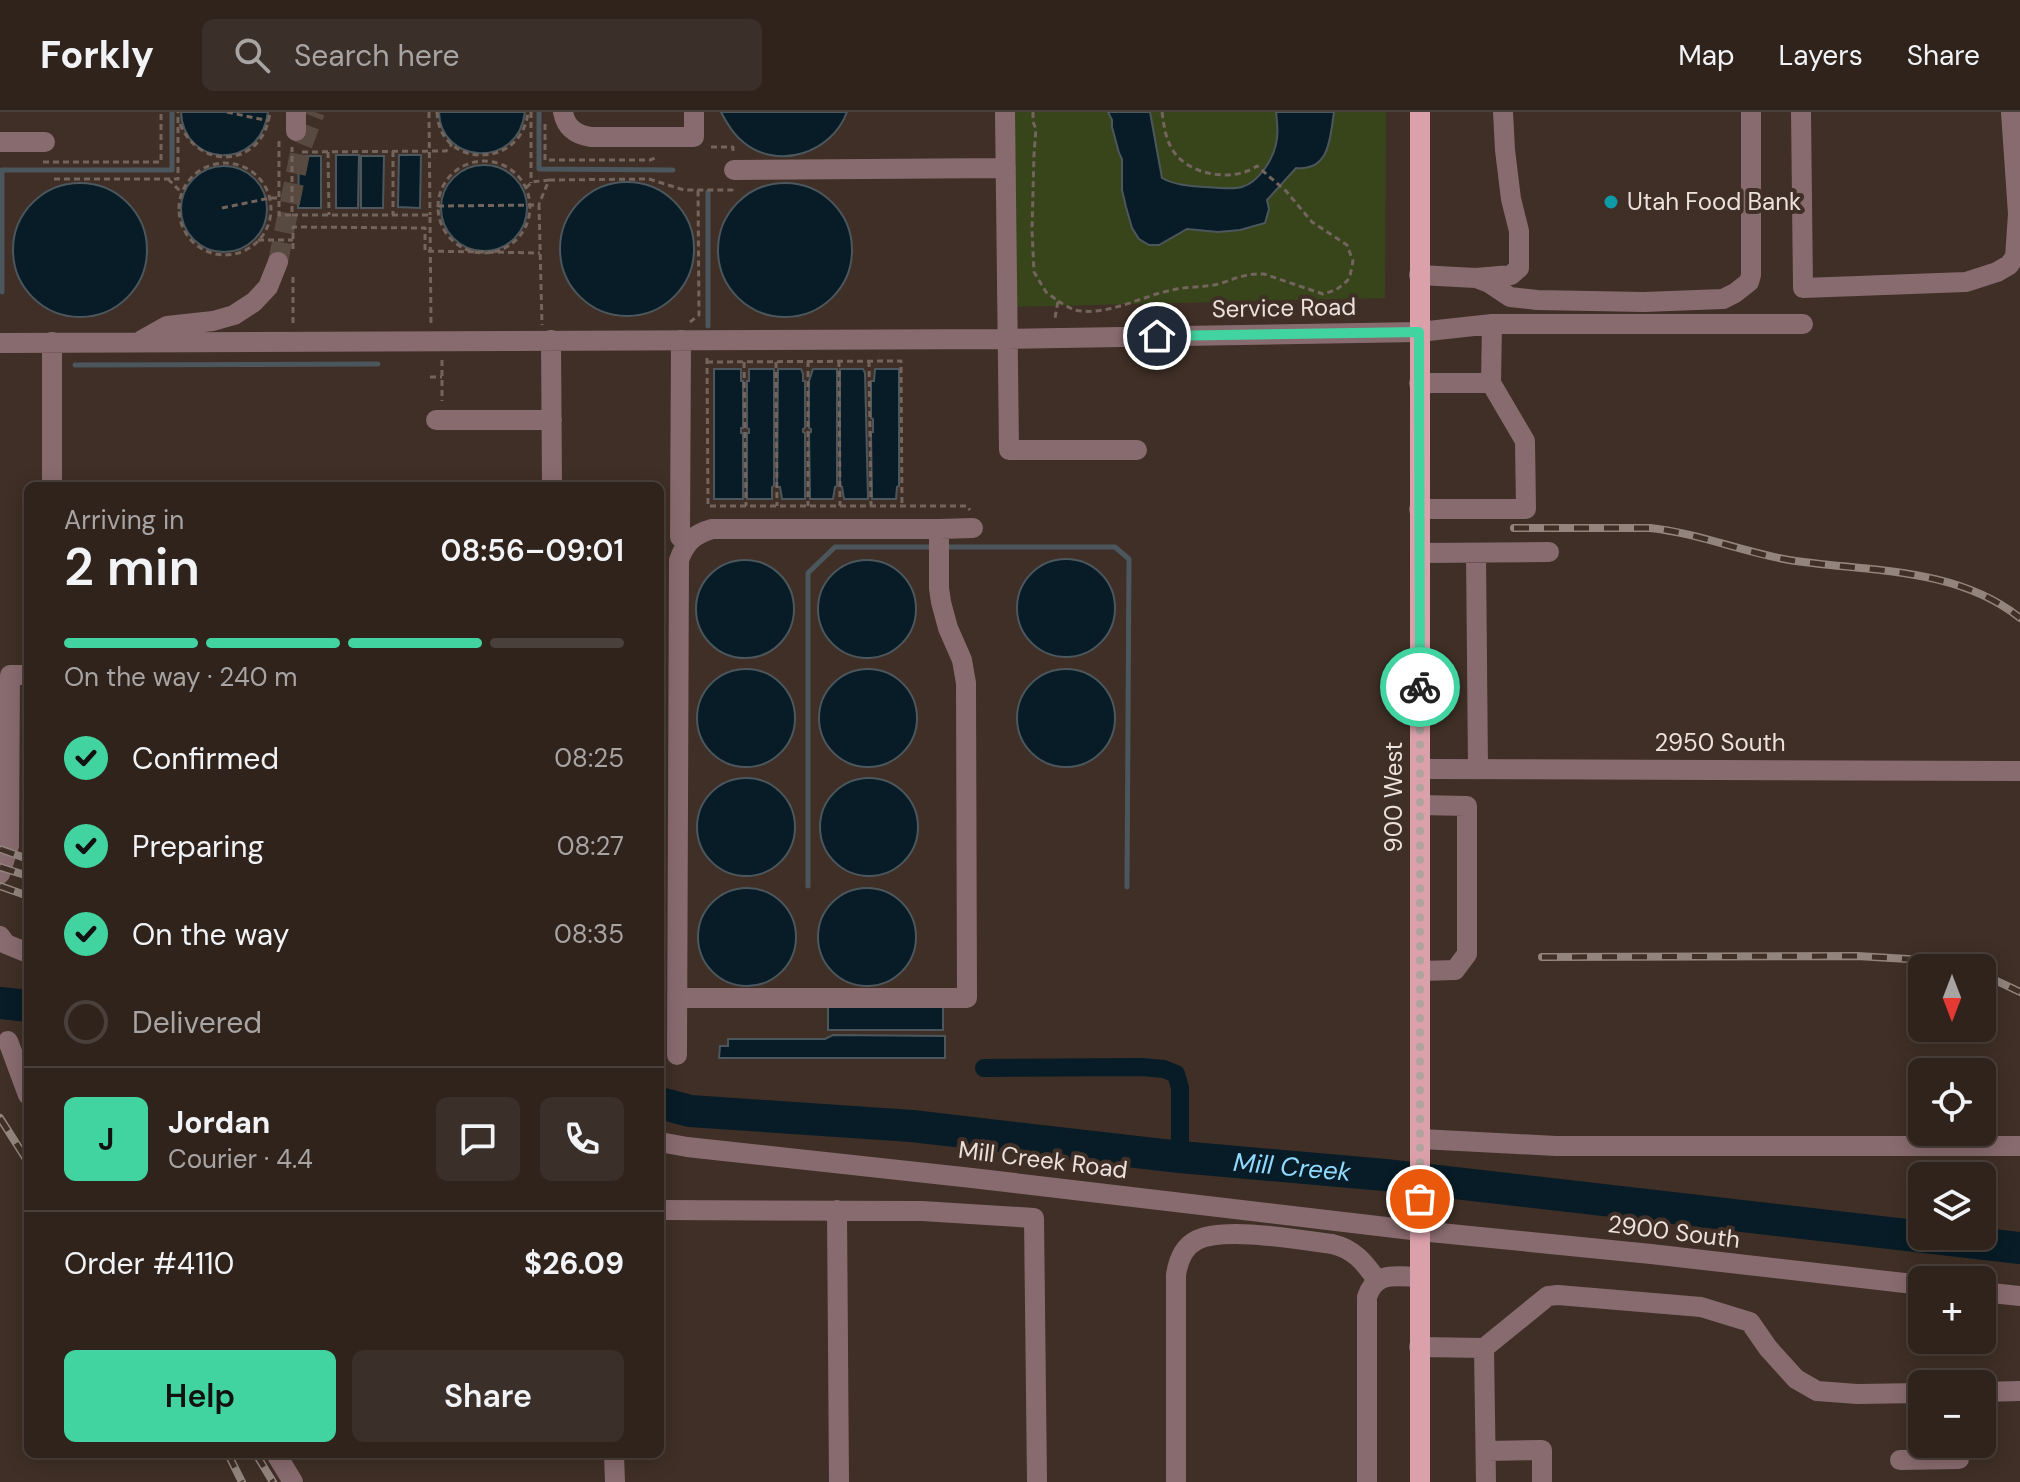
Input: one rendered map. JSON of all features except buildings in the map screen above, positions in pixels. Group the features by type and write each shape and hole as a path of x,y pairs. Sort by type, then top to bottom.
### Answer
{"main road":[{"name":"900 West","path":"1420,112 1420,1482"}],"street":[{"path":"563,112 577,135 694,137 694,112"},
{"path":"1005,112 1009,450 1137,450"},
{"path":"1419,275 1476,278 1511,275 1519,268 1519,231 1510,194 1503,112"},
{"path":"1476,278 1510,297 1537,300 1704,301 1723,299 1735,293 1749,282 1751,275 1751,112"},
{"path":"1801,112 1803,288 1966,282 2009,265 2015,257 2018,214 2011,112"},
{"path":"0,142 45,152"},
{"path":"734,170 1006,168"},
{"path":"138,342 167,326 213,321 234,315 254,302 288,262"},
{"path":"1419,509 1526,509 1525,441 1491,383 1492,324"},
{"name":"Service Road","path":"0,343 1007,339 1419,332 1492,324 1803,324"},
{"path":"547,340 552,482"},
{"path":"681,340 680,537 687,544"},
{"path":"52,342 52,482"},
{"path":"1419,383 1491,383"},
{"path":"439,420 552,420"},
{"path":"677,1055 678,998 669,810 679,560 687,544 712,529 939,541 973,528"},
{"path":"678,998 967,998 966,683 962,660 941,602 939,541"},
{"path":"1420,553 1549,552"},
{"path":"1476,553 1478,769"},
{"path":"0,874 9,846 10,675 24,675"},
{"name":"2950 South","path":"1420,769 2020,771"},
{"path":"1420,805 1467,806 1467,954 1455,970 1420,971"},
{"path":"0,936 6,944 24,951"},
{"path":"4,1040 24,1048"},
{"path":"4,1040 24,1086"},
{"path":"1421,1139 1556,1146 2020,1146"},
{"name":"Mill Creek Road","path":"664,1143 1420,1231"},
{"path":"664,1210 922,1211 1034,1218 1037,1482"},
{"path":"837,1210 839,1482"},
{"name":"2900 South","path":"1420,1231 1908,1283"},
{"path":"1176,1482 1176,1275 1182,1253 1200,1238 1225,1234 1342,1246 1355,1253 1377,1280"},
{"path":"1367,1482 1367,1297 1372,1285 1383,1277 1420,1277"},
{"path":"1996,1293 2020,1296"},
{"path":"1419,1347 1484,1348 1548,1296 1701,1307 1750,1322 1796,1379 1817,1391 1908,1393"},
{"path":"1484,1348 1486,1482"},
{"path":"1996,1392 2020,1391"},
{"path":"1486,1451 1542,1450 1542,1482"},
{"path":"278,1458 293,1482"},
{"path":"614,1458 615,1482"},
{"path":"1900,1460 1959,1458"}],"path":[{"path":"45,152 161,162 161,112"},
{"path":"178,112 185,136 196,148 210,155 225,160 237,164 250,170 268,192 270,221 263,234 241,252 227,255 211,253 197,245 186,233 180,219 182,193 193,175 207,166 225,160 240,155 253,148 263,137 270,112"},
{"path":"54,179 178,179 178,112"},
{"path":"227,112 269,121"},
{"path":"429,112 431,251 436,341 442,377 439,420"},
{"path":"437,112 443,135 452,144 468,154 482,156 511,146 521,135 530,112"},
{"path":"530,112 531,183"},
{"path":"1033,112 1036,129 1032,230 1034,272 1046,292 1073,309 1087,311 1115,307 1158,293 1219,283 1255,273 1323,294 1336,290 1350,276 1353,261 1350,251 1340,239 1312,222 1257,166 1244,172 1223,174 1190,167 1177,156 1165,135 1162,112"},
{"path":"290,128 279,215 430,215"},
{"path":"290,128 292,215"},
{"path":"302,152 446,151 452,144"},
{"path":"393,151 393,215"},
{"path":"328,152 329,215"},
{"path":"482,156 482,161"},
{"path":"482,161 496,163 510,169 526,188 529,220 513,244 500,251 470,251 456,244 445,232 438,206 443,186 466,165 482,161"},
{"path":"526,188 531,183 549,180 649,179 684,190 732,190 734,170"},
{"path":"168,179 182,193"},
{"path":"547,340 539,205 549,180"},
{"path":"681,340 681,329 699,315 698,190"},
{"path":"222,208 279,198"},
{"path":"438,206 539,205"},
{"path":"293,341 288,262 293,227 425,228 425,251 540,253"},
{"path":"258,240 293,240"},
{"path":"1055,322 1058,301"},
{"path":"707,340 708,506 967,506 973,513 973,528"},
{"path":"808,361 808,506"},
{"path":"839,361 840,506"},
{"path":"869,361 871,506"},
{"path":"707,362 901,361 902,506"},
{"path":"744,362 746,506"},
{"path":"776,362 777,506"},
{"path":"430,377 442,377"}],"green space":[{"path":"1010,112 1386,112 1385,298 1008,307"}],"water":[{"path":"181,112 268,112 262,131 251,145 237,153 222,155 207,152 194,144 185,130"},
{"path":"439,112 525,112 519,131 509,144 495,151 480,153 465,150 452,142 443,129"},
{"path":"721,112 847,112 840,126 817,147 787,156 757,151 743,142"},
{"path":"1108,112 1150,112 1162,178 1182,185 1228,188 1248,184 1268,163 1277,140 1276,112 1334,112 1329,142 1322,158 1307,168 1296,168 1267,200 1269,209 1265,223 1218,232 1187,229 1159,245 1149,245 1139,239 1132,228 1122,190 1122,159"},
{"path":"336,155 359,155 358,208 336,208"},
{"path":"399,155 421,155 420,208 398,207"},
{"path":"299,156 321,156 321,208 298,208"},
{"path":"361,156 384,156 383,208 361,208"},
{"path":"484,165 501,168 515,177 524,191 527,208 524,225 515,239 501,248 484,251 467,248 453,239 444,225 441,208 444,191 453,177 467,168"},
{"path":"224,166 241,169 255,178 264,192 267,209 264,226 255,240 241,249 224,252 207,249 193,240 184,226 181,209 184,192 193,178 207,169"},
{"path":"627,182 653,187 674,202 689,223 694,249 689,275 674,296 653,311 627,316 601,311 580,296 565,275 560,249 565,223 580,202 601,187"},
{"path":"80,183 106,188 127,203 142,224 147,250 142,276 127,297 106,312 80,317 54,312 33,297 18,276 13,250 18,224 33,203 54,188"},
{"path":"785,183 811,188 832,203 847,224 852,250 847,276 832,297 811,312 785,317 759,312 738,297 723,276 718,250 723,224 738,203 759,188"},
{"path":"714,369 741,369 743,499 714,499"},
{"path":"749,369 774,369 772,499 747,499"},
{"path":"778,369 801,369 805,381 805,499 782,499 780,487 777,487"},
{"path":"813,369 837,369 837,486 833,499 810,499 809,381"},
{"path":"840,369 863,369 865,373 868,499 844,499 840,486"},
{"path":"875,369 899,369 899,486 896,499 872,499 871,381 874,381"},
{"path":"1066,559 1085,563 1101,573 1111,589 1115,608 1111,627 1101,643 1085,653 1066,657 1047,653 1031,643 1021,627 1017,608 1021,589 1031,573 1047,563"},
{"path":"745,560 764,564 780,574 790,590 794,609 790,628 780,644 764,654 745,658 726,654 710,644 700,628 696,609 700,590 710,574 726,564"},
{"path":"867,560 886,564 902,574 912,590 916,609 912,628 902,644 886,654 867,658 848,654 832,644 822,628 818,609 822,590 832,574 848,564"},
{"path":"746,669 765,673 781,683 791,699 795,718 791,737 781,753 765,763 746,767 727,763 711,753 701,737 697,718 701,699 711,683 727,673"},
{"path":"868,669 887,673 903,683 913,699 917,718 913,737 903,753 887,763 868,767 849,763 833,753 823,737 819,718 823,699 833,683 849,673"},
{"path":"1066,669 1085,673 1101,683 1111,699 1115,718 1111,737 1101,753 1085,763 1066,767 1047,763 1031,753 1021,737 1017,718 1021,699 1031,683 1047,673"},
{"path":"746,778 765,782 781,792 791,808 795,827 791,846 781,862 765,872 746,876 727,872 711,862 701,846 697,827 701,808 711,792 727,782"},
{"path":"869,778 888,782 904,792 914,808 918,827 914,846 904,862 888,872 869,876 850,872 834,862 824,846 820,827 824,808 834,792 850,782"},
{"path":"747,888 766,892 782,902 792,918 796,937 792,956 782,972 766,982 747,986 728,982 712,972 702,956 698,937 702,918 712,902 728,892"},
{"path":"867,888 886,892 902,902 912,918 916,937 912,956 902,972 886,982 867,986 848,982 832,972 822,956 818,937 822,918 832,902 848,892"},
{"path":"828,1007 943,1007 943,1030 828,1030"},
{"path":"833,1035 945,1036 945,1058 719,1058 720,1046 728,1046 728,1039 825,1039"}],"waterway":[{"path":"2,292 2,170 172,170 172,112"},
{"path":"539,112 539,169 673,170"},
{"path":"708,192 708,326"},
{"path":"75,365 378,364"},
{"path":"808,886 808,573 835,547 932,547"},
{"path":"942,547 1115,547 1129,559 1127,887"},
{"name":"Mill Creek","path":"0,1003 24,1006"},
{"path":"984,1068 1142,1067 1164,1069 1176,1074 1180,1088 1180,1157"},
{"name":"Mill Creek","path":"664,1104 690,1111 912,1126 1180,1157 1385,1175 2020,1248"}],"tunnel":[{"path":"278,262 301,148 315,112"}],"railway":[{"path":"1514,528 1668,530 1789,560 1939,580 1995,601 2020,618"},
{"path":"0,849 24,858"},
{"path":"0,867 24,875"},
{"path":"0,886 24,895"},
{"path":"1542,957 1857,956 1908,959"},
{"path":"1996,981 2020,992"},
{"path":"0,1118 24,1156"},
{"path":"230,1458 242,1482"},
{"path":"258,1458 273,1482"}],"way so far":[{"path":"1420,687 1420,1199"}],"place":[{"name":"Utah Food Bank","path":"1611,202"}],"route":[{"path":"1157,336 1419,332 1420,687"}]}
